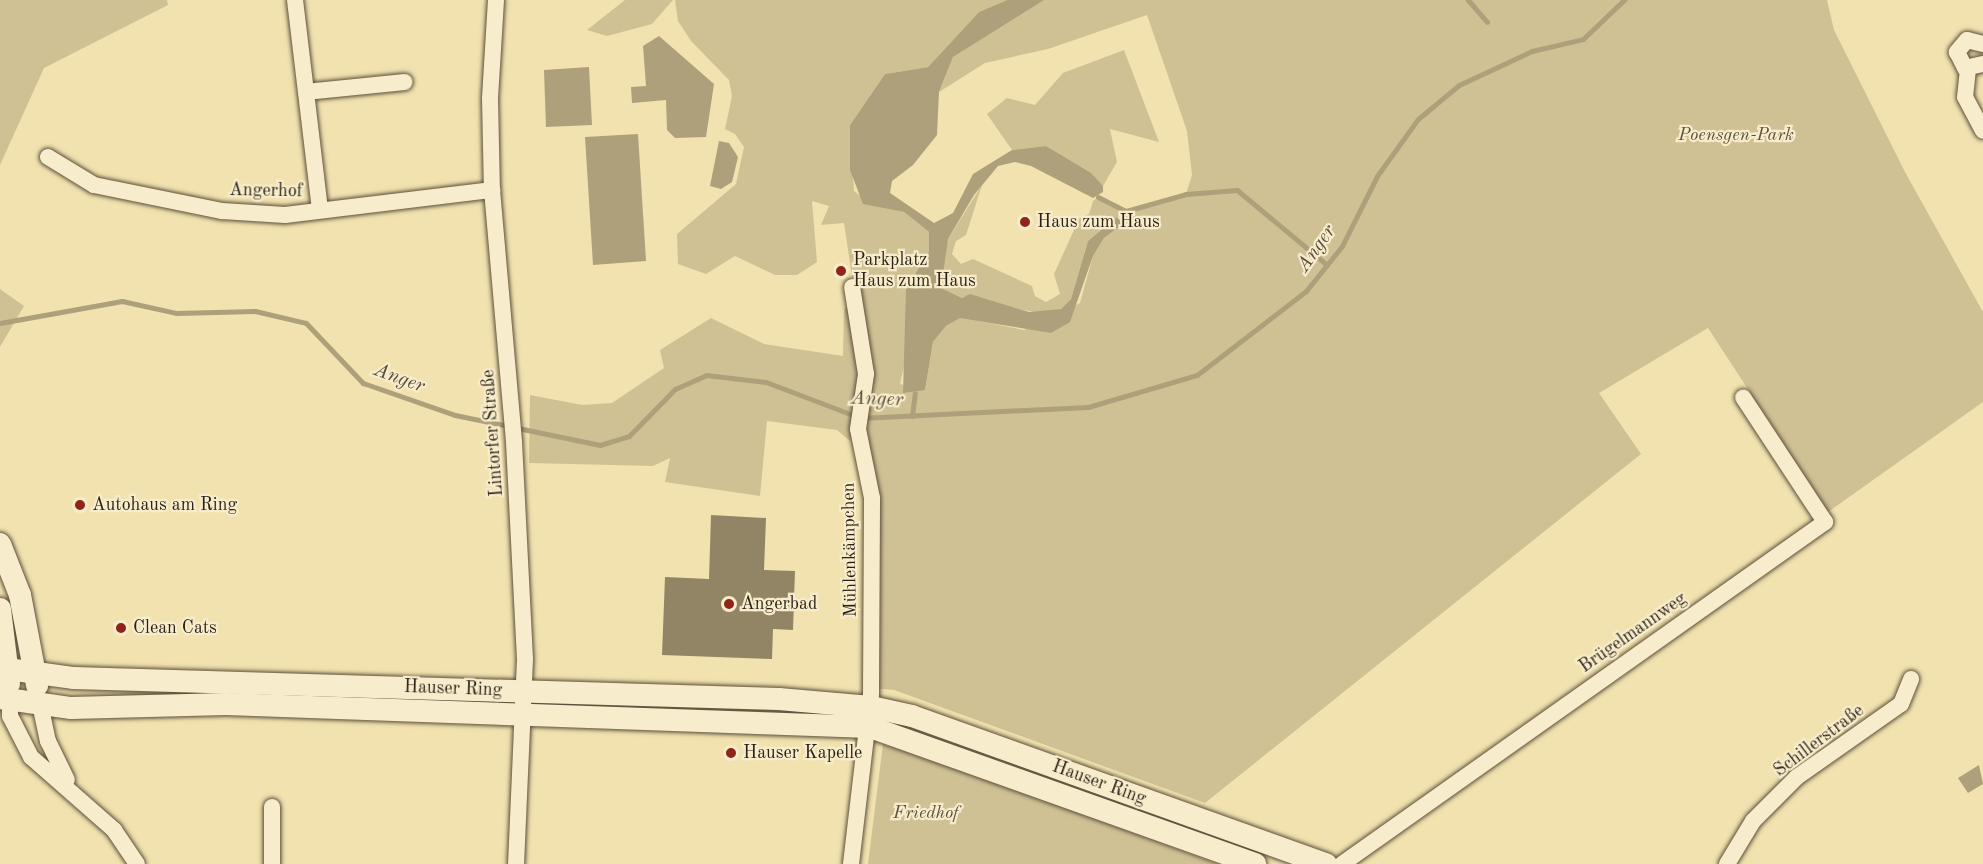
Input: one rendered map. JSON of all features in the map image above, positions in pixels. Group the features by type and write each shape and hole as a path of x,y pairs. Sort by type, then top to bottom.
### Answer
{"main road":[{"path":"0,544 20,595 40,704"},
{"path":"0,609 5,699"},
{"name":"Hauser Ring","path":"4,668 74,678 525,702"},
{"name":"Hauser Ring","path":"5,699 40,704 779,699 871,717 1255,864"},
{"name":"Hauser Ring","path":"871,717 912,716 1326,864"}],"street":[{"path":"295,0 320,210"},
{"name":"Lintorfer Straße","path":"496,0 490,98 492,190 514,442 525,702 516,864"},
{"path":"1982,39 1966,40 1959,46 1957,58 1976,66 1965,97 1983,131"},
{"path":"306,92 405,82"},
{"name":"Angerhof","path":"48,157 94,185 222,210 285,215 492,190"},
{"name":"Mühlenkämpchen","path":"851,864 871,717 872,498 858,429 866,374 852,287"},
{"name":"Brügelmannweg","path":"1342,864 1825,522 1743,397"},
{"name":"Schillerstraße","path":"1727,864 1754,821 1782,791 1901,704 1911,679"},
{"path":"5,699 10,716 31,757 114,830 137,864"},
{"path":"40,704 56,763 80,798"},
{"path":"272,807 272,864"}],"green space":[{"path":"0,0 167,0 168,5 44,68 0,165"},
{"path":"625,0 673,0 652,24 607,36 587,30"},
{"name":"Poensgen-Park","path":"675,0 1007,0 979,12 928,67 885,74 850,125 854,191 872,205 904,212 929,232 929,251 906,289 907,354 900,384 925,390 933,342 946,326 960,317 1024,330 1080,303 1093,256 1104,238 1123,224 1125,211 1088,241 1071,299 1061,309 1045,314 962,298 941,288 942,267 948,239 982,185 966,235 956,241 952,254 961,264 973,259 1032,286 1035,296 1046,302 1060,294 1054,274 1079,219 1089,214 1093,201 1098,197 1126,211 1186,194 1192,175 1187,131 1147,15 1048,49 985,63 939,92 953,57 1033,4 1044,0 1827,0 1834,30 1905,172 1983,312 1983,402 1828,512 1708,328 1599,393 1641,454 1205,803 894,690 871,688 872,498 856,417 850,441 837,430 767,421 760,496 665,482 670,458 653,466 529,463 530,395 582,405 612,403 664,368 660,350 711,318 764,344 843,356 844,309 856,303 844,223 821,225 829,206 812,201 817,262 797,275 775,275 735,256 706,274 678,264 677,234 736,184 744,147 735,134 725,129 732,96 729,80 691,41 678,21"},
{"path":"1124,50 1159,142 1110,129 1117,162 1103,186 1046,146 1012,150 987,114 1007,98 1035,105 1063,73"},
{"path":"0,289 24,306 0,347"},
{"name":"Friedhof","path":"883,744 1012,788 1218,864 868,864"}],"shaded area":[{"path":"1007,0 1044,0 953,57 939,92 937,135 913,165 892,181 890,193 934,223 953,213 973,174 1012,150 1046,146 1091,173 1103,186 1103,192 1093,198 1031,166 1015,162 998,166 974,195 948,239 941,288 962,298 970,294 1029,312 1061,309 1071,299 1088,241 1117,217 1123,224 1104,238 1093,256 1070,322 1051,333 960,318 946,326 933,342 925,390 903,393 906,289 929,251 929,232 904,212 863,204 850,170 850,125 885,74 928,67 979,12"},
{"path":"659,36 714,84 706,137 675,138 667,130 666,100 632,103 631,87 646,86 643,46"},
{"path":"589,67 592,125 546,127 544,70"},
{"path":"638,134 646,261 593,265 585,137"},
{"path":"719,141 729,143 738,157 732,182 721,189 710,186"},
{"path":"1979,765 1983,784 1968,793 1958,778"}],"building":[{"name":"Angerbad","path":"711,515 766,518 764,570 795,571 793,630 773,629 772,659 662,655 665,577 709,579"}],"waterway":[{"path":"1468,0 1487,22"},
{"name":"Anger","path":"0,323 122,301 176,313 255,311 306,323 363,383 455,415 600,445 629,436 675,389 706,375 766,382 861,418 1088,407 1197,375 1306,291 1342,246 1377,176 1418,119 1459,85 1532,51 1583,39 1624,0"},
{"path":"1098,197 1126,211 1186,194 1237,190 1327,265"},
{"path":"1123,221 1126,211"},
{"path":"912,416 915,393"}],"place":[{"name":"Haus zum Haus","path":"1025,222"},
{"name":"Parkplatz Haus zum Haus","path":"841,271"},
{"name":"Autohaus am Ring","path":"80,505"},
{"name":"Angerbad","path":"729,604"},
{"name":"Clean Cats","path":"121,628"},
{"name":"Hauser Kapelle","path":"731,753"}]}
